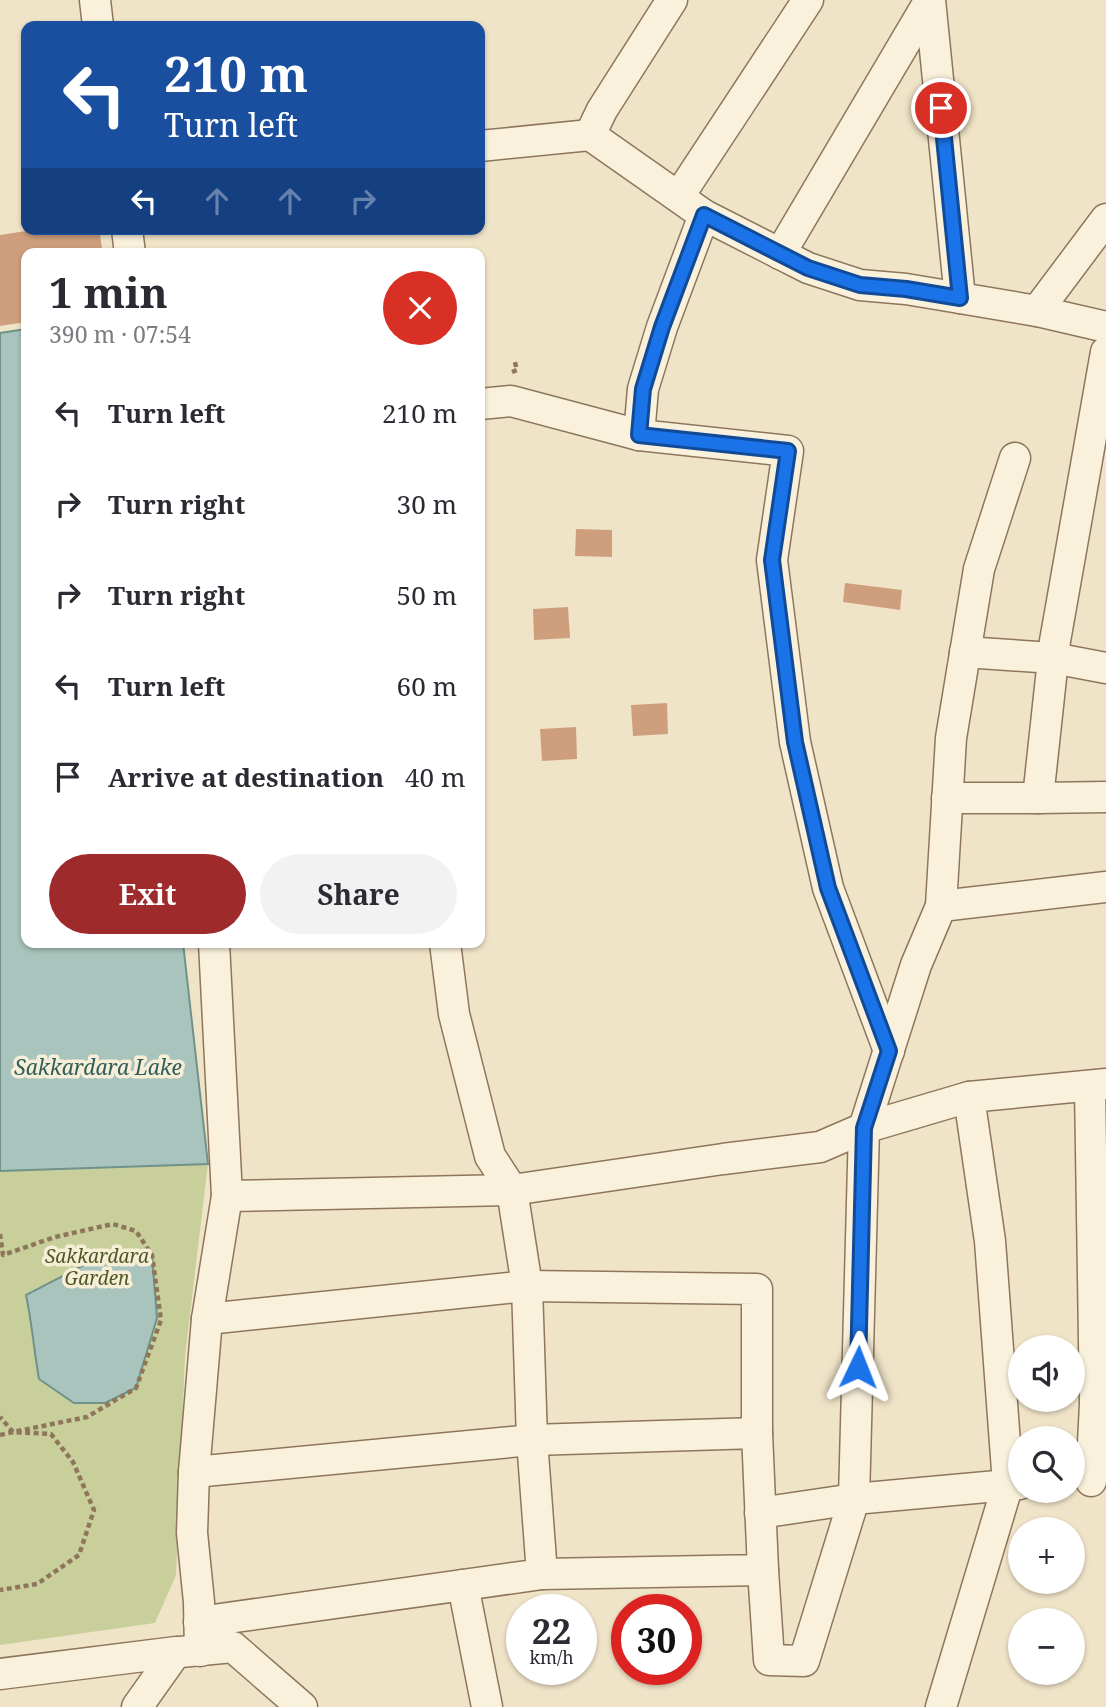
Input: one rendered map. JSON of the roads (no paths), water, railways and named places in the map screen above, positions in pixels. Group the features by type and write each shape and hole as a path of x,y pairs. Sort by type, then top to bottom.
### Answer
{"street":[{"path":"95,0 98,21"},
{"path":"590,135 602,110 672,0"},
{"path":"679,196 808,0"},
{"path":"780,254 930,0"},
{"path":"930,0 960,298"},
{"path":"485,146 590,135 704,215 808,268 860,285 906,289 1037,311 1106,327"},
{"path":"639,435 643,389 662,327 704,215"},
{"path":"1037,311 1106,219"},
{"path":"1038,798 1053,659 1106,352"},
{"path":"485,404 511,401 639,435 788,451 772,560 795,742 828,888 889,1051"},
{"path":"207,1319 527,1286 757,1289 757,1433 769,1660 804,1661 854,1499 864,1128 916,965 941,906 951,738 965,652 979,569 1015,458"},
{"path":"965,652 1053,659 1106,668"},
{"path":"947,798 1106,797"},
{"path":"941,906 1106,887"},
{"path":"136,1707 192,1642 194,1472 207,1319 227,1196 214,948"},
{"path":"446,948 454,1014 490,1156 512,1190 527,1286 532,1440 542,1574"},
{"path":"227,1196 512,1190 723,1158 820,1147 864,1128 969,1097 1098,1085 1094,1404 1090,1481"},
{"path":"969,1097 990,1241 1008,1426"},
{"path":"194,1472 532,1440 757,1433"},
{"path":"761,1513 854,1499 1008,1485"},
{"path":"941,1707 1008,1502"},
{"path":"0,1674 192,1642 463,1585 542,1574 763,1570"},
{"path":"463,1585 487,1707"},
{"path":"192,1642 233,1647 302,1707"}],"water":[{"name":"Sakkardara Lake","path":"21,330 21,948 184,948 208,1164 0,1171 0,333"},
{"path":"152,1255 157,1318 136,1388 105,1403 74,1403 39,1379 26,1295 84,1265"}],"park label":[{"name":"Sakkardara Garden","path":"97,1267"}]}
